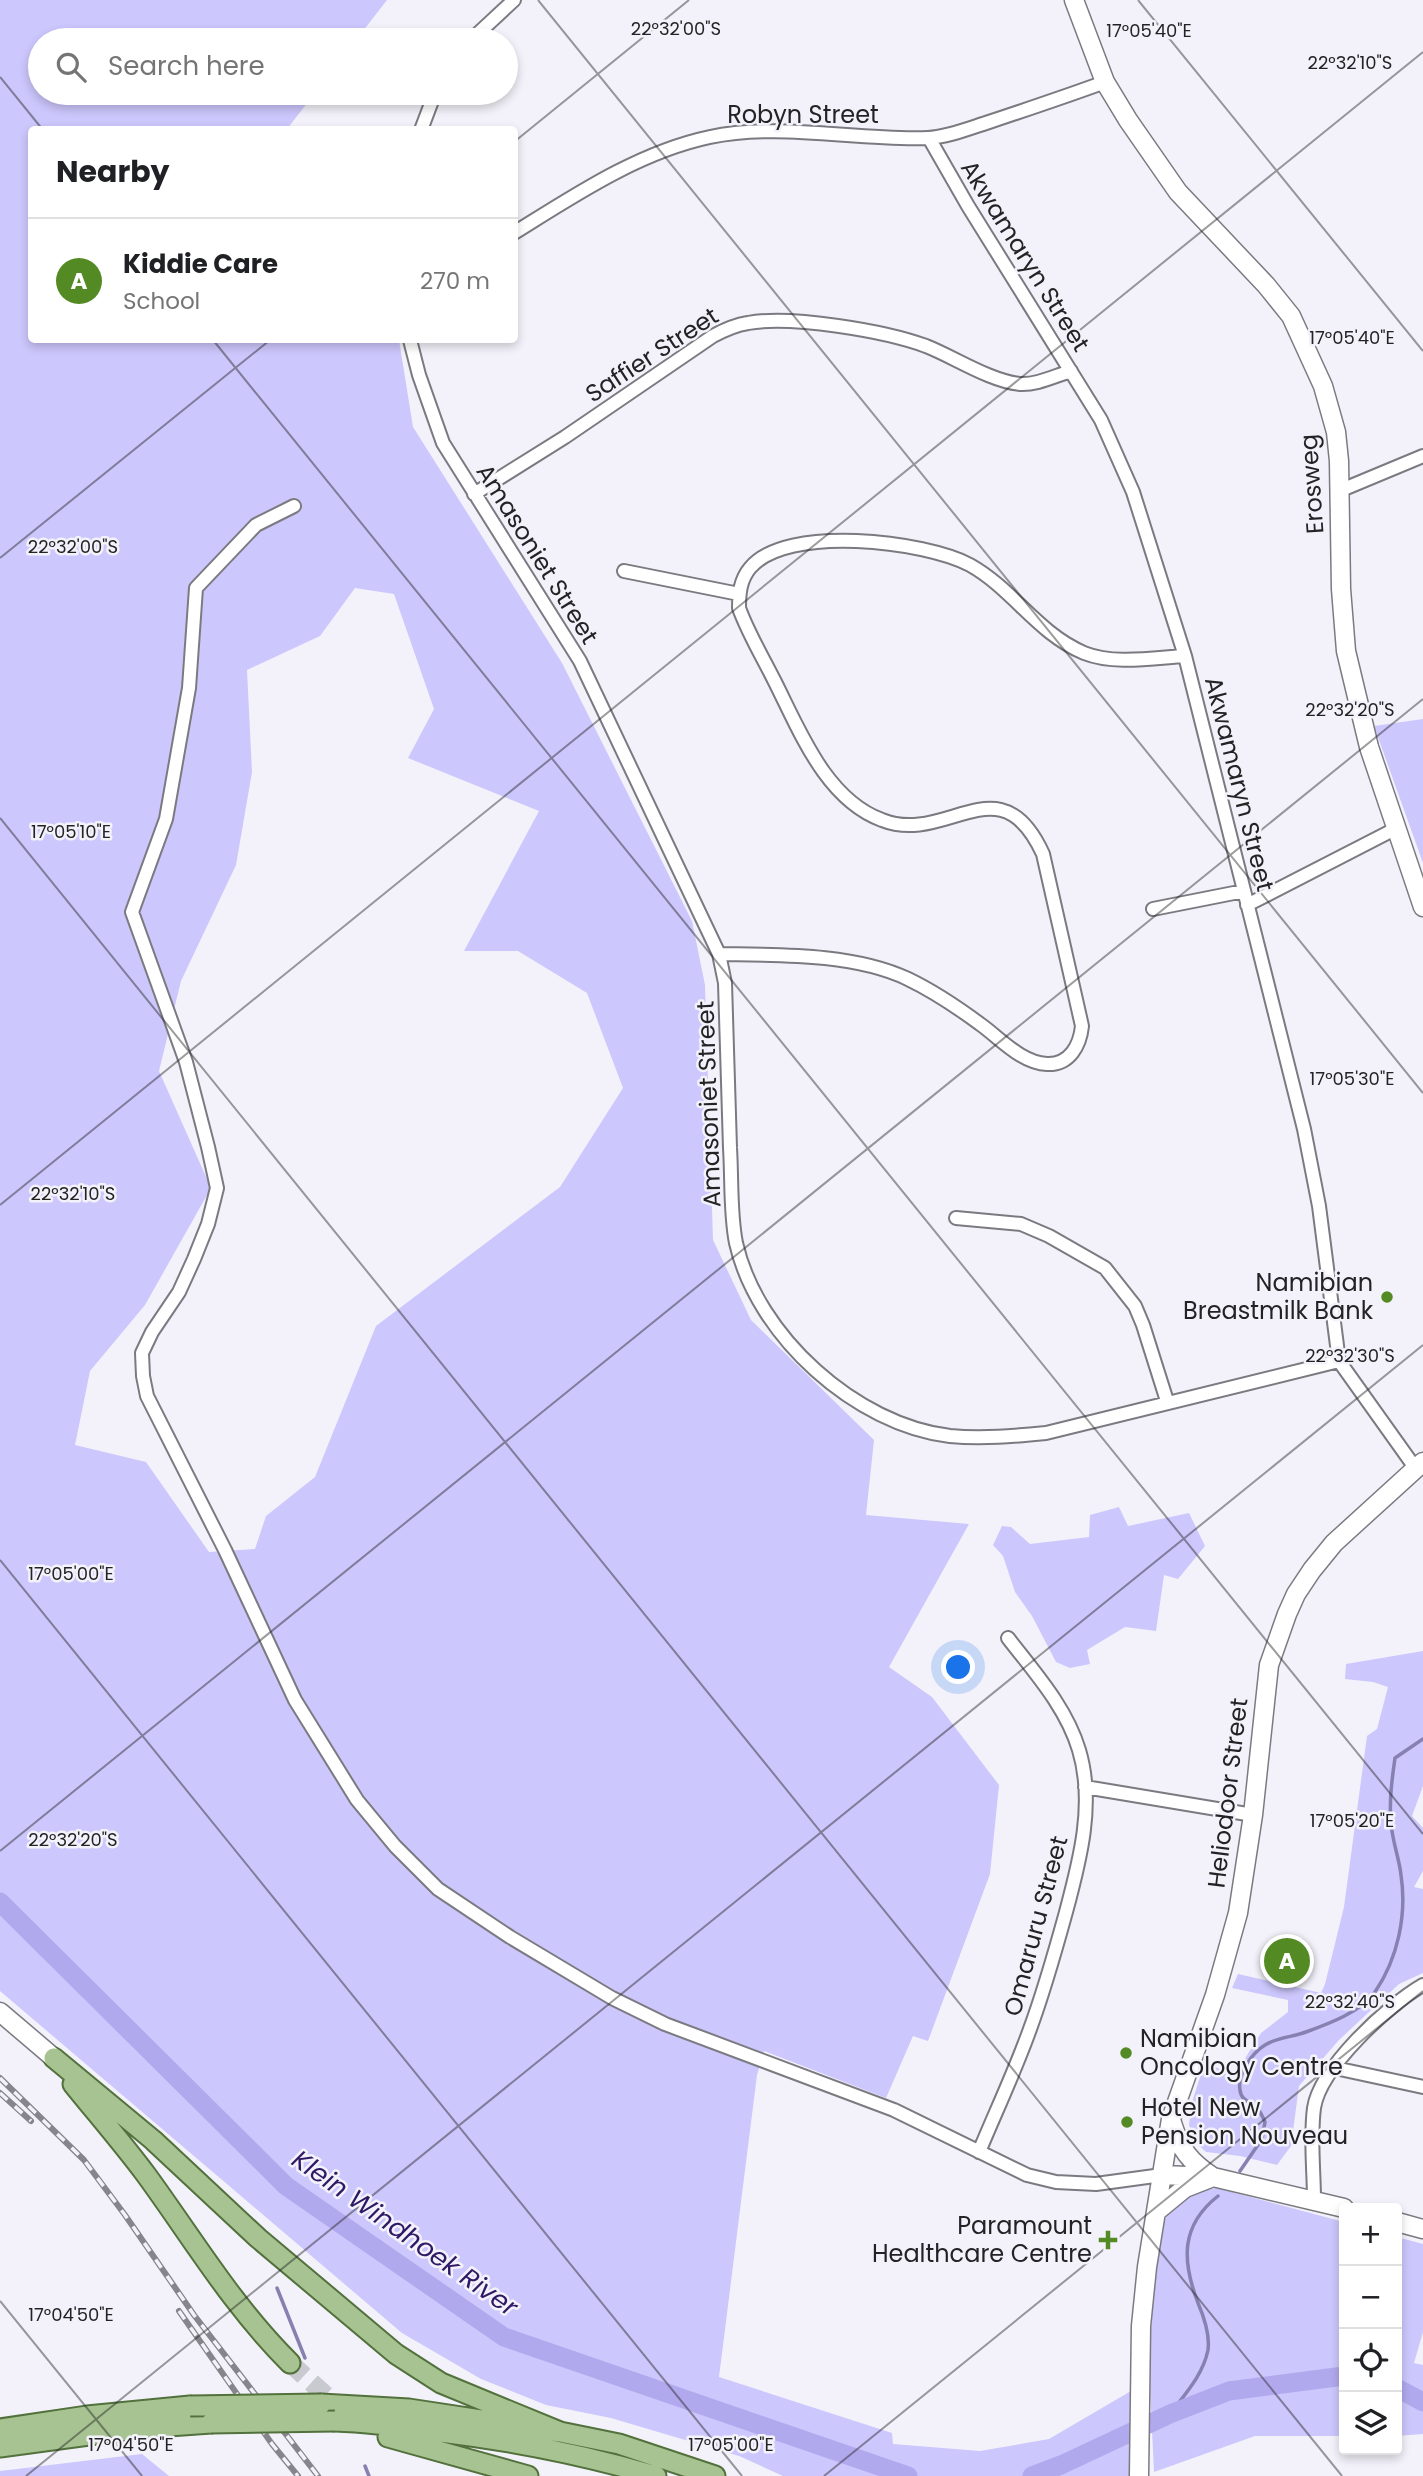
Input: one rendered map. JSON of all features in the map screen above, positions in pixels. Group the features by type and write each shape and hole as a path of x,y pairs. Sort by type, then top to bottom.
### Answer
{"main road":[{"path":"54,2058 145,2174 220,2284 290,2363"},
{"path":"54,2058 153,2140 258,2238 396,2354 441,2382 560,2432"},
{"path":"0,2429 87,2416 190,2406 321,2404 410,2419 585,2456 656,2476"},
{"path":"0,2447 141,2428 211,2423 410,2419 560,2432 619,2444 715,2476"},
{"path":"388,2437 528,2476"}],"street":[{"path":"484,28 514,0"},
{"name":"Erosweg","path":"1074,0 1105,82 1128,120 1178,192 1292,316 1323,386 1336,432 1339,461 1341,589 1346,651 1369,747 1423,907"},
{"name":"Robyn Street","path":"518,231 606,177 673,148 709,137 733,133 799,132 929,138 964,130 1105,82"},
{"path":"423,126 430,105"},
{"name":"Akwamaryn Street","path":"929,138 1106,430 1133,492 1185,656 1304,1129 1320,1206 1339,1361 1419,1466"},
{"name":"Saffier Street","path":"474,494 565,437 713,336 730,327 749,322 794,322 889,334 926,346 1002,380 1018,384 1041,382 1071,371"},
{"name":"Amasoniet Street","path":"411,343 437,429 474,494 580,661 719,954 725,983 736,1242 743,1267 762,1304 793,1349 836,1387 898,1422 950,1436 1009,1437 1046,1433 1167,1401 1339,1361"},
{"path":"1339,491 1423,456"},
{"path":"294,506 256,525 196,588 189,688 166,819 132,912 186,1062 217,1188 208,1224 194,1259 179,1292 152,1332 142,1353 143,1376 147,1396 225,1550 296,1700 357,1800 395,1846 438,1889 510,1937 612,1998 665,2024 894,2110 1027,2175 1056,2182 1096,2184 1163,2175 1213,2176 1339,2207"},
{"path":"719,954 819,959 851,962 881,969 934,993 1034,1062 1049,1065 1063,1062 1074,1052 1081,1036 1082,1026 1043,854 1035,836 1025,823 1001,809 987,808 915,826 900,826 864,812 833,783 811,751 739,608 743,578 760,559 793,546 830,540 902,546 939,554 970,565 1060,642 1088,654 1116,659 1185,656"},
{"path":"624,570 739,594"},
{"path":"1247,905 1395,830"},
{"path":"1153,909 1244,891"},
{"path":"956,1218 1021,1224 1049,1236 1105,1268 1135,1306 1167,1401"},
{"name":"Heliodoor Street","path":"1139,2476 1138,2399 1143,2298 1171,2119 1226,1959 1238,1913 1269,1665 1277,1637 1296,1594 1334,1542 1419,1466"},
{"name":"Omaruru Street","path":"979,2152 1030,2030 1056,1947 1082,1848 1085,1818 1085,1787 1080,1752 1064,1713 1008,1638"},
{"path":"1085,1787 1252,1815"},
{"path":"1314,2200 1314,2108 1325,2078 1380,2017 1423,1984"},
{"path":"0,2012 54,2058"},
{"path":"1335,2068 1423,2087"},
{"path":"1171,2119 1184,2154 1213,2176"},
{"path":"1157,2211 1185,2188 1213,2176"},
{"path":"1402,2223 1423,2229"}],"shaded area":[{"path":"0,0 387,0 365,28 28,28 28,105 306,105 289,126 28,126 28,343 399,343 413,427 562,663 692,921 705,985 713,1240 751,1320 874,1440 866,1515 969,1524 889,1667 932,1697 999,1785 990,1874 928,2041 913,2036 886,2098 764,2051 757,2075 719,2377 892,2433 893,2444 980,2451 1049,2439 1131,2391 1129,2476 783,2476 739,2456 611,2418 546,2405 481,2379 402,2333 0,1991","holes":["355,588 394,594 434,709 408,758 539,811 464,951 518,951 587,993 623,1088 560,1187 376,1326 315,1477 266,1516 255,1549 209,1552 146,1462 75,1445 90,1371 145,1305 211,1188 159,1071 181,981 236,865 252,772 247,670 320,636"]},
{"path":"1423,719 1423,863 1374,726"},
{"path":"1119,1507 1128,1526 1189,1513 1205,1546 1178,1579 1164,1575 1156,1631 1125,1627 1087,1650 1090,1664 1070,1668 1056,1662 1032,1616 1015,1592 1003,1556 993,1545 1002,1526 1011,1527 1030,1544 1089,1537 1090,1515"},
{"path":"1423,1651 1423,1786 1412,1816 1423,1828 1423,1871 1414,1887 1423,1889 1423,1973 1399,1984 1339,2040 1299,2086 1291,2146 1277,2165 1240,2156 1206,2152 1195,2142 1189,2125 1191,2105 1205,2062 1234,2076 1261,2033 1288,2012 1288,2000 1232,1988 1238,1974 1321,1993 1325,1984 1344,1907 1367,1736 1377,1729 1388,1687 1373,1682 1345,1679 1346,1664"},
{"path":"1217,2188 1339,2221 1339,2436 1255,2436 1154,2472 1149,2368 1152,2310 1162,2225 1174,2203 1192,2192"},
{"path":"1402,2238 1423,2244 1423,2332 1414,2363 1423,2365 1423,2434 1402,2436"},
{"path":"142,2454 169,2476 0,2476 0,2471"}],"waterway":[{"path":"1240,2171 1262,2139 1265,2122 1255,2106 1241,2094 1241,2077 1251,2059 1270,2042 1324,2025 1361,2006 1375,1992 1390,1965 1399,1936 1403,1905 1401,1875 1390,1814 1395,1758 1423,1739"},
{"name":"Klein Windhoek River","path":"0,1902 286,2186 504,2337 908,2476"},
{"path":"1170,2414 1198,2376 1208,2350 1206,2326 1193,2288 1187,2259 1191,2232 1197,2219 1218,2196"},
{"path":"277,2288 305,2358"},
{"name":"Klein Windhoek River","path":"1032,2476 1170,2414 1229,2391 1339,2377"},
{"name":"Klein Windhoek River","path":"1402,2391 1423,2402"},
{"path":"365,2466 369,2476"}],"tunnel":[{"path":"290,2363 344,2412"}],"railway":[{"path":"0,2078 84,2160 194,2315 318,2476"},
{"path":"0,2093 31,2121"},
{"path":"179,2311 272,2444 298,2476"}],"place":[{"name":"Namibian Breastmilk Bank","path":"1387,1297"},
{"name":"Kiddie Care","path":"1287,1961"},
{"name":"Namibian Oncology Centre","path":"1126,2053"},
{"name":"Hotel New Pension Nouveau","path":"1127,2122"},
{"name":"Paramount Healthcare Centre","path":"1108,2240"}]}
